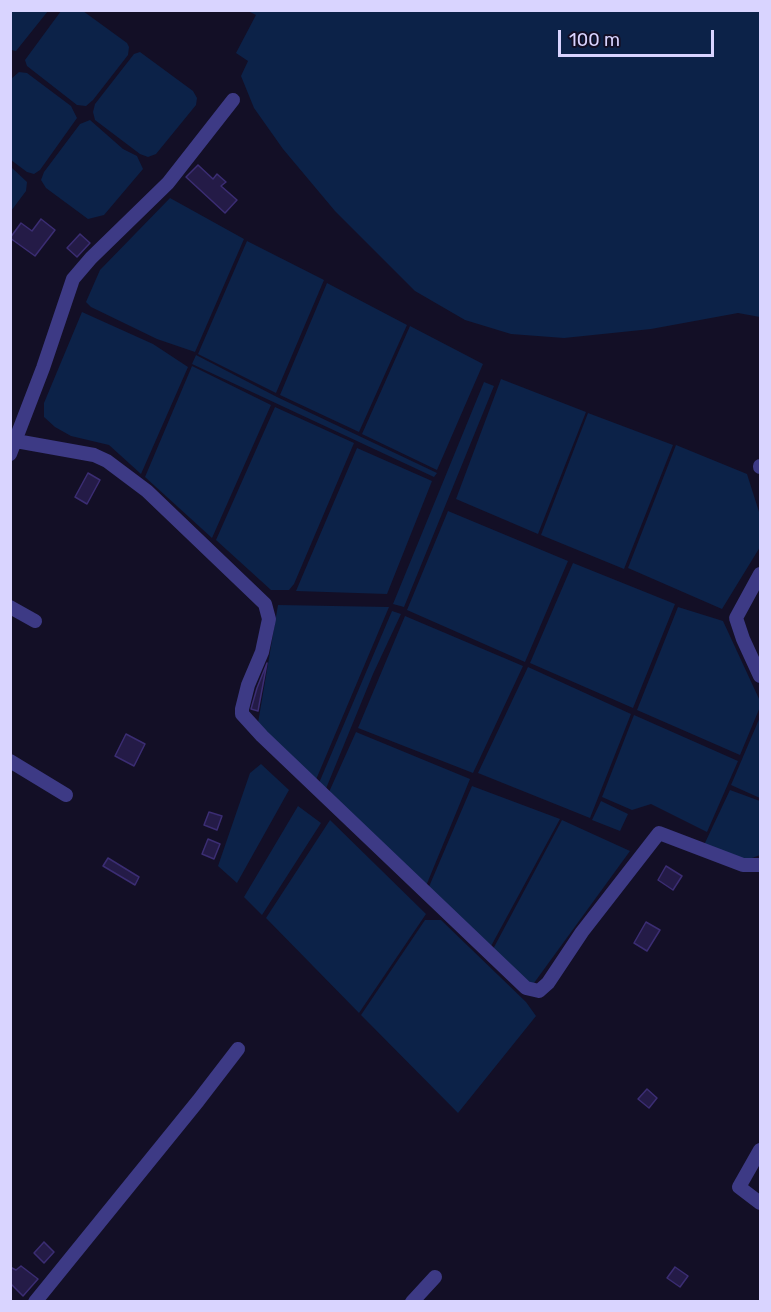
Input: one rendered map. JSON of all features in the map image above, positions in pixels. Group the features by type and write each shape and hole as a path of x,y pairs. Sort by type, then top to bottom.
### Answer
{"street":[{"path":"233,100 168,183 91,258 73,279 12,449 94,455 107,461 147,491 265,604 269,618 262,652 248,685 242,714 262,736 526,988 539,991 548,983 582,932 659,833 743,865 760,865"},
{"path":"760,574 736,618 760,676"},
{"path":"10,607 35,621"},
{"path":"10,761 66,795"},
{"path":"35,1302 198,1101 238,1048"},
{"path":"760,1149 739,1187 760,1203"},
{"path":"412,1302 435,1277"}],"water":[{"path":"10,11 48,11 16,51 11,50"},
{"path":"61,11 83,11 127,43 129,47 128,55 86,106 77,105 27,66 25,60"},
{"path":"248,11 760,11 760,317 738,313 651,329 564,338 511,334 465,320 415,291 335,211 283,149 254,108 241,76 248,61 236,53 256,15"},
{"path":"140,52 193,91 197,98 196,105 156,154 148,157 140,154 95,120 93,112 95,104 134,54"},
{"path":"19,72 27,73 71,106 77,118 40,170 34,174 27,172 11,160 11,79"},
{"path":"90,120 123,149 137,156 143,169 104,215 88,219 46,188 41,180 44,172 80,124"},
{"path":"11,167 27,182 26,191 11,211"},
{"path":"170,198 244,239 195,352 157,339 91,307 86,302 100,270"},
{"path":"247,241 324,280 276,393 198,354"},
{"path":"327,283 407,325 359,432 280,395"},
{"path":"82,312 153,344 188,367 141,474 109,445 71,436 55,427 44,417 44,403"},
{"path":"410,326 483,364 437,470 362,434"},
{"path":"196,355 277,397 437,473 434,477 192,364"},
{"path":"192,366 271,405 212,538 145,477"},
{"path":"501,379 586,412 538,534 456,499"},
{"path":"484,382 494,386 404,607 393,604"},
{"path":"275,407 354,443 294,584 289,590 271,590 216,540"},
{"path":"588,413 673,445 624,569 541,535"},
{"path":"676,445 747,474 760,515 760,547 722,609 628,568"},
{"path":"357,448 432,481 387,594 296,591"},
{"path":"448,511 568,561 525,662 407,610"},
{"path":"573,563 675,604 633,708 530,663"},
{"path":"278,605 389,607 315,782 258,723"},
{"path":"678,607 723,621 760,701 760,707 740,755 637,710"},
{"path":"392,611 401,614 373,674 325,791 319,783"},
{"path":"405,616 523,666 473,773 358,728"},
{"path":"528,667 631,714 590,818 478,773"},
{"path":"634,715 738,761 707,832 651,804 632,810 602,797"},
{"path":"760,717 760,798 731,785"},
{"path":"356,732 470,779 426,886 329,792"},
{"path":"261,764 289,790 237,883 218,866 250,773"},
{"path":"472,786 560,819 490,948 428,889"},
{"path":"730,790 760,801 760,855 744,861 704,845"},
{"path":"601,801 628,814 620,831 592,820"},
{"path":"298,806 321,823 262,915 244,897"},
{"path":"330,820 426,914 359,1013 266,918"},
{"path":"562,820 630,851 534,983 528,984 492,951"},
{"path":"425,920 441,920 526,1002 536,1016 458,1113 361,1015"}],"building":[{"path":"198,165 213,179 217,174 226,182 221,186 237,200 225,213 186,177"},
{"path":"41,219 55,230 35,256 10,238 21,223 32,231"},
{"path":"80,234 90,243 77,257 67,248"},
{"path":"88,473 100,480 87,504 75,497"},
{"path":"267,663 258,711 251,709"},
{"path":"126,734 145,744 134,766 115,756"},
{"path":"209,812 222,816 217,830 204,825"},
{"path":"208,839 220,844 214,859 202,854"},
{"path":"108,858 139,877 135,885 103,866"},
{"path":"666,866 682,876 673,890 658,880"},
{"path":"646,922 660,930 647,951 634,943"},
{"path":"647,1089 657,1098 649,1108 638,1099"},
{"path":"44,1242 54,1252 44,1263 34,1253"},
{"path":"21,1266 38,1279 23,1296 10,1283 10,1267 16,1270"},
{"path":"675,1267 688,1276 680,1287 667,1278"}]}
